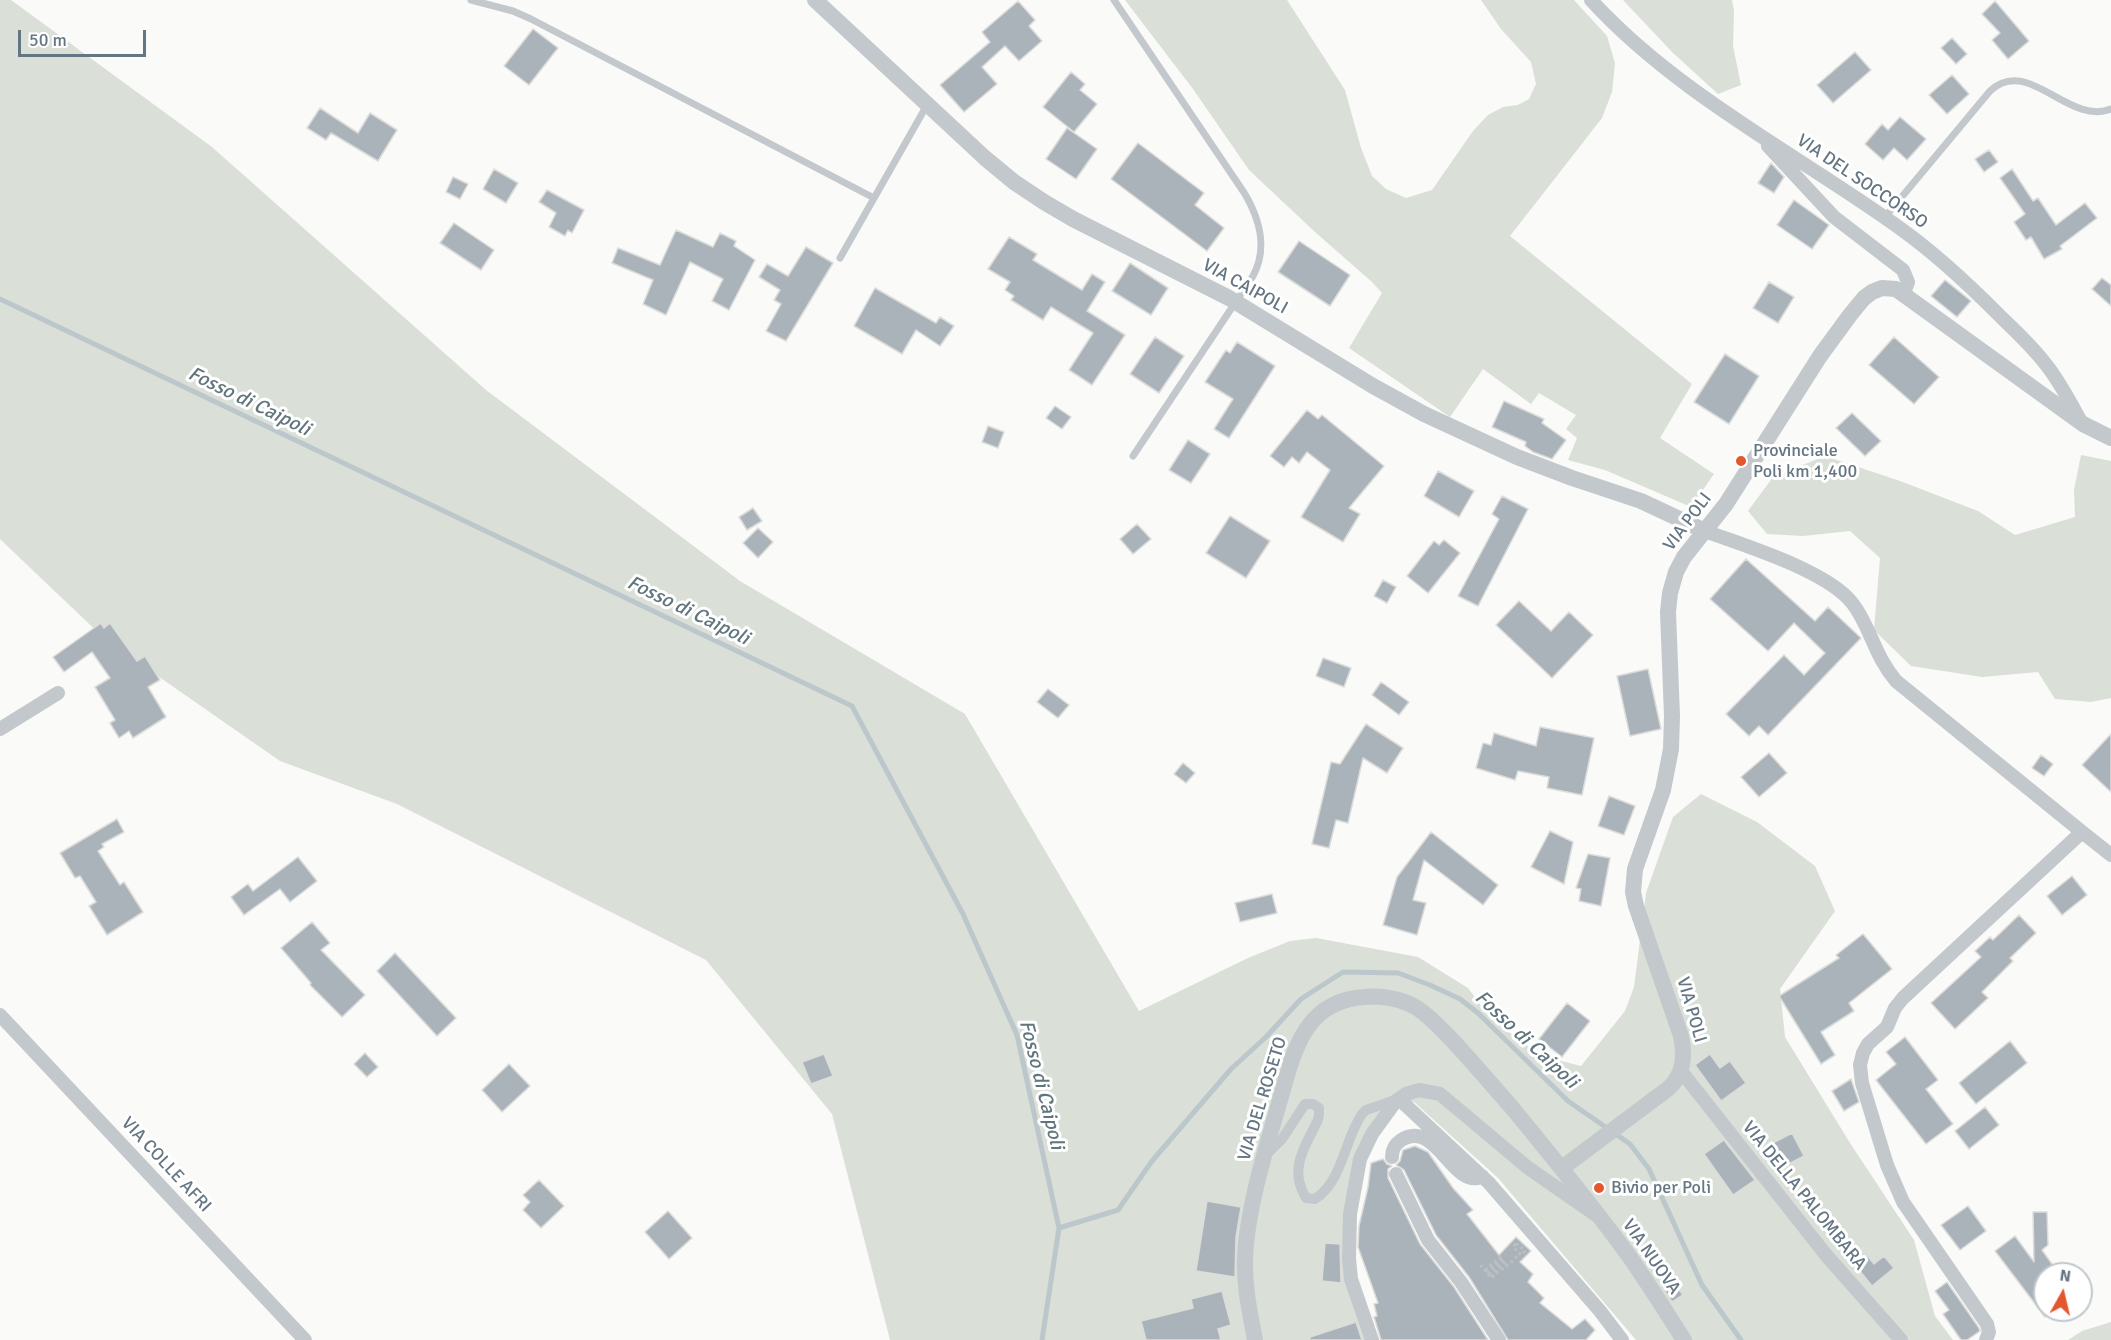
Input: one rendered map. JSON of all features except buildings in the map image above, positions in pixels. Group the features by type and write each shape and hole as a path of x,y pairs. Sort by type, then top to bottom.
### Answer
{"street":[{"name":"VIA CAIPOLI","path":"814,0 985,158 1028,192 1073,219 1236,302 1380,390 1443,424 1535,465 1641,501 1705,531"},
{"name":"VIA DEL SOCCORSO","path":"1591,0 1635,44 1756,133 1885,217 1942,262 2024,339 2052,372 2083,424"},
{"path":"1756,133 1834,218 1903,270 1908,282 1904,293 1990,359 2083,424 2111,438"},
{"name":"VIA POLI","path":"1681,1071 1684,1054 1681,1036 1636,906 1633,885 1637,861 1663,790 1671,749 1668,612 1670,593 1681,562 1726,504 1820,356 1857,307 1868,295 1882,288 1890,287 1904,293"},
{"path":"1705,531 1810,572 1839,589 1856,609 1878,656 1896,681 2111,855"},
{"path":"0,729 58,693"},
{"path":"1986,1340 1989,1332 1988,1324 1911,1214 1893,1183 1862,1083 1861,1059 1868,1044 1887,1027 1895,1008 1903,998 2082,832"},
{"name":"VIA DEL ROSETO","path":"1255,1340 1246,1288 1245,1254 1255,1195 1289,1066 1310,1023 1327,1007 1347,999 1374,996 1408,1003 1428,1016 1481,1071 1562,1168"},
{"name":"VIA COLLE AFRI","path":"0,1015 305,1340"},
{"path":"1562,1168 1669,1088 1681,1071"},
{"name":"VIA DELLA PALOMBARA","path":"1681,1071 1826,1255 1901,1340"},
{"path":"1266,1155 1282,1139 1305,1104 1313,1104 1319,1108 1320,1117 1304,1149 1298,1171 1299,1186 1302,1192 1306,1197 1315,1199 1322,1195 1331,1182 1362,1114 1366,1110 1419,1090 1440,1094 1527,1167 1599,1217"},
{"path":"1399,1099 1482,1176 1600,1311 1622,1340"},
{"path":"1372,1340 1351,1279 1350,1214 1360,1159 1372,1134 1399,1099"},
{"path":"1392,1157 1394,1147 1401,1140 1422,1137 1435,1145 1465,1176 1474,1179 1482,1176"},
{"name":"VIA NUOVA","path":"1562,1168 1630,1257 1684,1340"},
{"path":"1396,1174 1428,1240 1461,1282 1496,1336"}],"lane":[{"path":"471,0 513,11 531,19 874,198"},
{"path":"1114,0 1238,184 1254,211 1261,235 1260,258 1253,276 1133,456"},
{"path":"1885,217 1999,83 2010,80 2026,82 2075,107 2096,113 2111,109"},
{"path":"840,258 927,105"}],"path":[{"path":"1480,1268 1481,1266 1491,1278 1514,1260 1519,1253 1513,1247 1516,1238"},
{"path":"1487,1273 1504,1258"}],"shaded area":[{"path":"0,0 11,0 212,147 486,390 740,581 965,714 1139,1011 1248,958 1290,941 1316,938 1418,957 1468,988 1491,1019 1542,1056 1581,1066 1625,1011 1634,987 1646,893 1673,817 1701,794 1757,822 1815,866 1835,911 1780,989 1785,1037 1850,1143 1914,1240 1935,1316 1953,1340 1636,1340 1498,1178 1414,1102 1396,1101 1360,1159 1349,1259 1372,1340 890,1340 832,1114 706,960 397,804 280,761 106,640 0,539"},
{"path":"1125,0 1287,0 1345,90 1361,148 1372,176 1386,189 1406,198 1432,190 1473,131 1488,115 1503,107 1518,105 1529,99 1536,84 1531,62 1501,29 1481,0 1574,0 1607,36 1615,63 1612,92 1602,118 1510,236 1692,384 1660,438 1714,474 1691,507 1605,470 1568,460 1577,438 1566,429 1576,415 1539,393 1531,404 1483,369 1450,417 1349,348 1382,293 1249,170 1193,89"},
{"path":"1623,0 1732,0 1733,46 1741,85 1718,94 1672,52"},
{"path":"2081,455 2111,461 2111,698 2091,702 2055,699 2038,672 1982,677 1911,666 1874,630 1880,558 1850,531 1803,536 1767,534 1748,511 1773,477 1825,456 1900,481 1978,511 2015,535 2075,517 2074,490"},
{"path":"2111,1322 2111,1340 2068,1340 2082,1331"}],"waterway":[{"name":"Fosso di Caipoli","path":"0,299 852,706 963,914 1017,1035 1059,1228 1118,1210 1152,1161 1231,1069 1266,1037 1301,999 1343,972 1398,973 1460,999 1478,1013 1568,1101 1630,1144 1649,1169 1702,1285 1741,1340"},
{"name":"Fosso di Caipoli","path":"1042,1340 1059,1228"}],"place":[{"name":"Provinciale Poli km 1,400","path":"1741,461"},
{"name":"Bivio per Poli","path":"1599,1188"}]}
